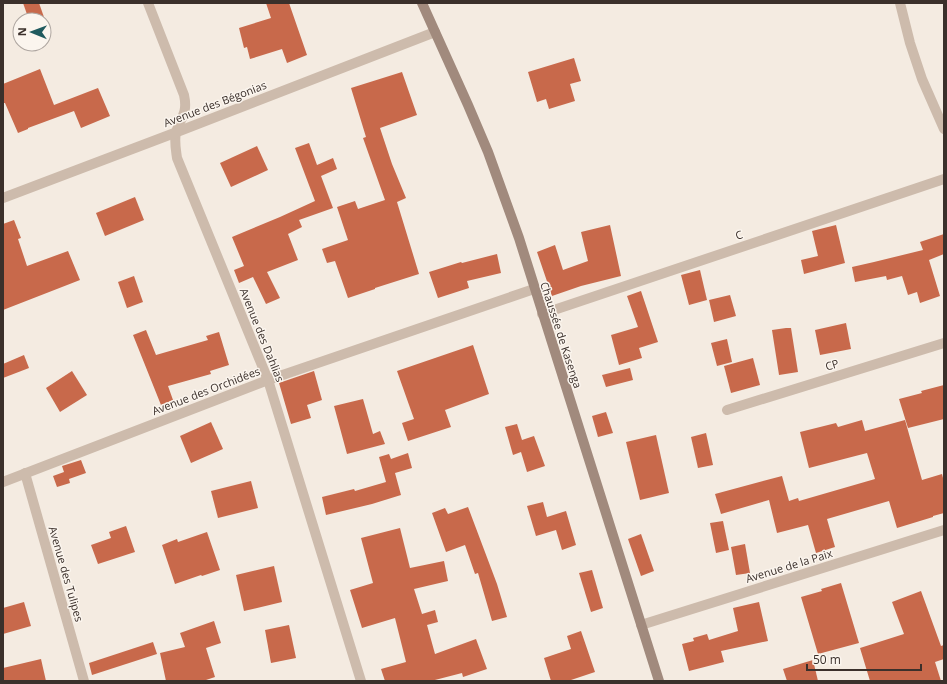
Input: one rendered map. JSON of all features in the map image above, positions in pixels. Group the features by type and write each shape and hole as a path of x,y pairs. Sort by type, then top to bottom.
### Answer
{"main road":[{"name":"Chaussée de Kasenga","path":"422,3 488,152 519,238 659,681"}],"street":[{"name":"Avenue des Dahlias","path":"148,3 186,102 186,109 176,132 175,149 177,158 268,380 361,681"},
{"path":"900,3 910,43 922,79 944,129"},
{"name":"Avenue des Bégonias","path":"3,198 435,32"},
{"name":"C","path":"542,314 944,179"},
{"name":"Avenue des Orchidées","path":"3,482 268,380 534,289"},
{"name":"CP","path":"727,410 944,343"},
{"name":"Avenue des Tulipes","path":"25,474 84,681"},
{"name":"Avenue de la Paix","path":"641,625 944,530"}],"building":[{"path":"23,3 39,3 42,12 26,12"},
{"path":"266,3 289,3 307,55 287,63 282,49 250,59 247,47 244,48 239,28 271,18"},
{"path":"574,58 581,81 570,84 575,101 549,109 546,99 537,102 528,72"},
{"path":"40,69 54,105 98,88 110,116 81,128 74,111 18,133 5,103 3,103 3,84"},
{"path":"402,72 417,115 380,128 392,164 406,198 397,202 419,274 348,298 335,261 327,263 322,249 348,240 337,207 355,201 358,209 385,200 363,138 366,137 351,88"},
{"path":"309,143 317,165 333,158 337,169 321,176 333,208 299,220 302,227 288,234 298,260 267,272 280,298 266,304 253,277 239,283 234,270 244,266 232,237 315,201 295,148"},
{"path":"257,146 268,170 231,187 220,163"},
{"path":"135,197 144,220 105,236 96,213"},
{"path":"14,220 21,238 18,239 27,266 68,251 80,280 3,310 3,224"},
{"path":"610,225 621,276 581,286 552,296 537,252 555,245 563,270 588,261 581,232"},
{"path":"836,225 845,263 804,274 801,260 818,256 812,231"},
{"path":"944,234 944,254 929,260 940,296 920,303 917,292 908,295 902,276 887,280 886,276 855,282 852,267 923,250 920,242"},
{"path":"497,254 501,273 467,281 469,288 438,298 429,272 461,262"},
{"path":"700,270 707,300 689,305 681,275"},
{"path":"134,276 143,302 127,308 118,282"},
{"path":"641,291 658,342 639,348 642,358 619,365 611,335 638,327 627,296"},
{"path":"730,295 736,316 714,322 709,300"},
{"path":"846,323 851,349 820,355 815,330"},
{"path":"791,328 798,372 779,375 772,330"},
{"path":"146,330 156,355 208,340 206,336 219,332 229,365 210,371 211,374 168,386 173,400 161,405 133,335"},
{"path":"727,339 732,362 717,366 711,343"},
{"path":"473,345 489,394 445,410 451,427 408,441 402,423 414,419 397,371"},
{"path":"24,355 29,368 3,378 3,364"},
{"path":"753,358 760,385 731,393 724,366"},
{"path":"630,368 633,380 606,387 602,375"},
{"path":"72,371 87,395 60,412 46,388"},
{"path":"314,371 322,400 307,405 311,418 291,424 279,383"},
{"path":"944,385 944,419 908,428 899,399"},
{"path":"363,399 373,434 380,431 385,444 347,454 334,406"},
{"path":"606,412 613,433 598,437 592,416"},
{"path":"862,420 865,431 905,420 922,480 942,474 944,482 944,513 897,528 889,501 827,519 835,547 816,553 808,525 777,533 769,500 721,514 715,494 782,476 789,501 798,498 799,501 875,479 867,453 809,468 800,432 836,423 838,427"},
{"path":"211,422 223,449 191,463 180,436"},
{"path":"517,424 522,440 534,436 545,466 527,472 521,452 513,455 505,427"},
{"path":"706,433 713,465 698,468 691,437"},
{"path":"656,435 669,493 640,500 626,442"},
{"path":"408,453 412,468 395,473 401,495 372,504 326,515 322,497 354,489 355,491 386,482 379,457 389,454 391,459"},
{"path":"81,460 86,473 69,479 70,483 57,487 53,476 64,472 62,466"},
{"path":"251,481 258,508 218,518 211,491"},
{"path":"543,502 547,517 566,511 576,545 562,550 556,530 536,536 527,506"},
{"path":"468,507 497,584 507,617 492,621 478,573 475,574 465,545 446,552 432,513 445,508 448,514"},
{"path":"723,521 729,550 716,553 710,523"},
{"path":"126,526 135,552 98,564 91,545 111,538 109,532"},
{"path":"400,528 410,568 444,561 448,581 414,589 422,614 435,610 438,622 427,625 435,654 476,639 487,669 463,677 462,673 431,681 385,681 381,669 406,662 395,618 362,628 350,590 373,583 361,538"},
{"path":"207,532 220,570 175,584 162,545 177,539 178,542"},
{"path":"641,534 654,571 641,576 628,539"},
{"path":"745,544 750,573 736,575 731,547"},
{"path":"274,566 282,602 244,611 236,575"},
{"path":"592,570 603,608 591,612 579,573"},
{"path":"841,583 859,643 818,654 801,597 822,591 821,589"},
{"path":"921,591 941,646 944,645 944,659 935,662 941,681 870,681 860,648 904,634 892,602"},
{"path":"24,602 31,626 3,634 3,608"},
{"path":"759,602 768,641 721,651 724,662 689,671 682,644 694,641 693,638 707,634 709,640 738,631 733,608"},
{"path":"214,621 221,643 206,648 215,677 203,681 166,681 160,653 185,647 180,633"},
{"path":"289,625 296,658 271,663 265,630"},
{"path":"581,631 595,672 568,681 551,681 544,658 571,649 567,636"},
{"path":"153,642 157,654 92,675 89,663"},
{"path":"41,659 46,681 3,681 3,668"},
{"path":"813,660 818,681 787,681 783,669"}]}
